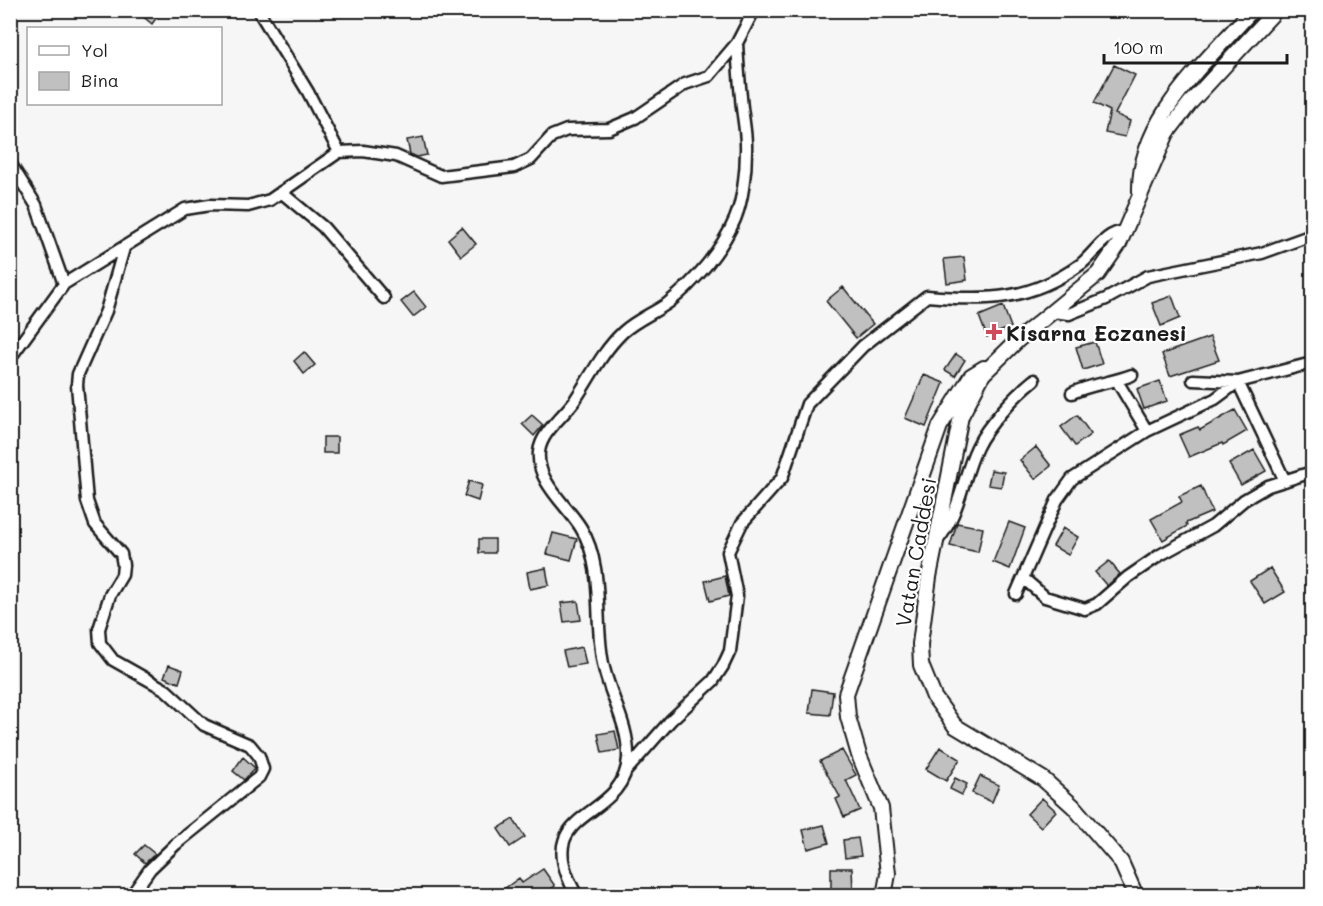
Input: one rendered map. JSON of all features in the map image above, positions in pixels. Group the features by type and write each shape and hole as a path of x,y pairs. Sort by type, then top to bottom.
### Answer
{"street":[{"path":"258,10 308,92 339,152"},
{"path":"10,358 64,284 185,209 210,205 248,207 270,200 339,152 363,151 396,156 441,176 514,167 531,159 552,136 567,130 609,129 635,118 685,84 709,76 737,43 754,10"},
{"name":"Vatan Caddesi","path":"1140,192 1140,176 1146,151 1164,114 1252,10"},
{"name":"Vatan Caddesi","path":"1136,896 1121,861 1080,813 1043,779 955,726 934,697 921,665 920,644 935,543 961,416 983,374 1098,274 1112,256 1125,231 1140,192 1149,179 1163,141 1173,125 1190,102 1276,10"},
{"path":"626,771 627,737 603,667 592,561 581,528 570,517 541,470 539,452 544,436 574,400 602,353 625,330 669,302 701,271 736,218 746,151 737,43"},
{"path":"10,163 36,205 64,284"},
{"path":"281,192 323,227 384,298"},
{"path":"577,896 563,864 561,850 566,834 582,817 610,796 621,783 626,771 671,720 713,681 723,666 730,651 737,596 728,552 742,524 782,478 807,404 863,346 927,296 992,299 1030,292 1054,282 1084,262 1113,233 1125,231"},
{"path":"1052,312 1069,314 1165,271 1252,255 1312,235"},
{"path":"124,248 106,310 78,374 77,385 87,501 95,524 121,554 123,565 122,575 110,595 99,629 100,643 113,660 166,690 204,725 250,745 259,756 263,769 259,777 150,869 130,896"},
{"path":"884,896 887,853 880,808 859,755 848,717 846,694 940,426 971,376 996,361"},
{"path":"1016,594 1064,488 1072,479 1148,431 1215,399 1238,382 1312,363"},
{"path":"1072,393 1088,385 1101,386 1132,375"},
{"path":"1193,380 1219,379 1238,382"},
{"path":"935,543 947,529 977,446 1003,412 1034,380"},
{"path":"1117,381 1148,431"},
{"path":"1238,382 1285,481"},
{"path":"1023,578 1046,597 1085,609 1097,604 1160,555 1213,526 1244,500 1268,486 1312,472"}],"building":[{"path":"135,10 162,10 152,24"},
{"path":"1114,65 1135,75 1115,114 1130,121 1125,137 1105,133 1110,111 1094,103"},
{"path":"423,137 427,155 417,157 410,154 407,140"},
{"path":"462,227 476,244 461,256 448,239"},
{"path":"964,257 967,280 947,283 944,259"},
{"path":"843,287 873,324 856,338 826,301"},
{"path":"414,292 426,307 413,317 401,302"},
{"path":"1172,296 1180,318 1161,326 1152,303"},
{"path":"1003,306 1011,327 987,337 979,316"},
{"path":"1210,337 1219,360 1170,376 1162,354"},
{"path":"1095,342 1102,364 1083,370 1076,347"},
{"path":"304,352 315,365 304,374 294,361"},
{"path":"956,354 965,360 955,376 945,370"},
{"path":"924,375 944,383 926,427 905,418"},
{"path":"1160,381 1167,401 1144,409 1137,389"},
{"path":"1235,410 1247,431 1223,445 1222,443 1189,457 1179,435 1198,427 1200,430"},
{"path":"532,415 543,425 534,436 522,424"},
{"path":"1077,415 1091,434 1075,446 1061,427"},
{"path":"323,437 337,437 337,453 323,453"},
{"path":"1036,447 1051,466 1035,479 1020,460"},
{"path":"1254,450 1266,471 1241,485 1229,464"},
{"path":"991,470 1004,472 1001,487 988,485"},
{"path":"469,481 482,485 478,501 464,496"},
{"path":"1201,486 1212,512 1186,523 1187,526 1163,540 1151,519 1182,502 1179,496"},
{"path":"1009,522 1025,528 1010,569 993,562"},
{"path":"957,523 983,528 978,552 950,546"},
{"path":"1063,528 1078,537 1068,555 1053,546"},
{"path":"553,533 577,539 571,560 547,554"},
{"path":"479,539 495,539 495,553 479,553"},
{"path":"1109,561 1120,574 1107,586 1095,572"},
{"path":"546,568 549,585 530,589 527,572"},
{"path":"1270,568 1285,592 1265,604 1250,581"},
{"path":"725,576 729,596 710,601 705,581"},
{"path":"578,601 581,620 564,622 561,603"},
{"path":"582,647 586,664 567,667 563,651"},
{"path":"169,665 183,670 179,683 164,677"},
{"path":"812,689 833,692 830,715 809,713"},
{"path":"615,731 619,750 602,753 598,734"},
{"path":"940,747 960,759 946,781 926,769"},
{"path":"842,750 856,775 846,780 860,810 844,817 836,799 840,797 820,761"},
{"path":"243,757 255,768 244,780 233,771"},
{"path":"980,776 999,785 992,802 972,793"},
{"path":"955,778 967,784 962,795 950,789"},
{"path":"1042,798 1056,811 1041,827 1027,814"},
{"path":"513,819 525,837 510,847 498,829"},
{"path":"824,825 829,843 808,849 803,830"},
{"path":"858,838 861,856 845,858 843,840"},
{"path":"144,845 155,854 145,863 135,854"},
{"path":"831,868 852,868 853,893 831,893"},
{"path":"543,869 555,886 541,896 508,896 504,889 519,878 522,883"}],"place":[{"name":"Kisarna Eczanesi","path":"994,332"}]}
